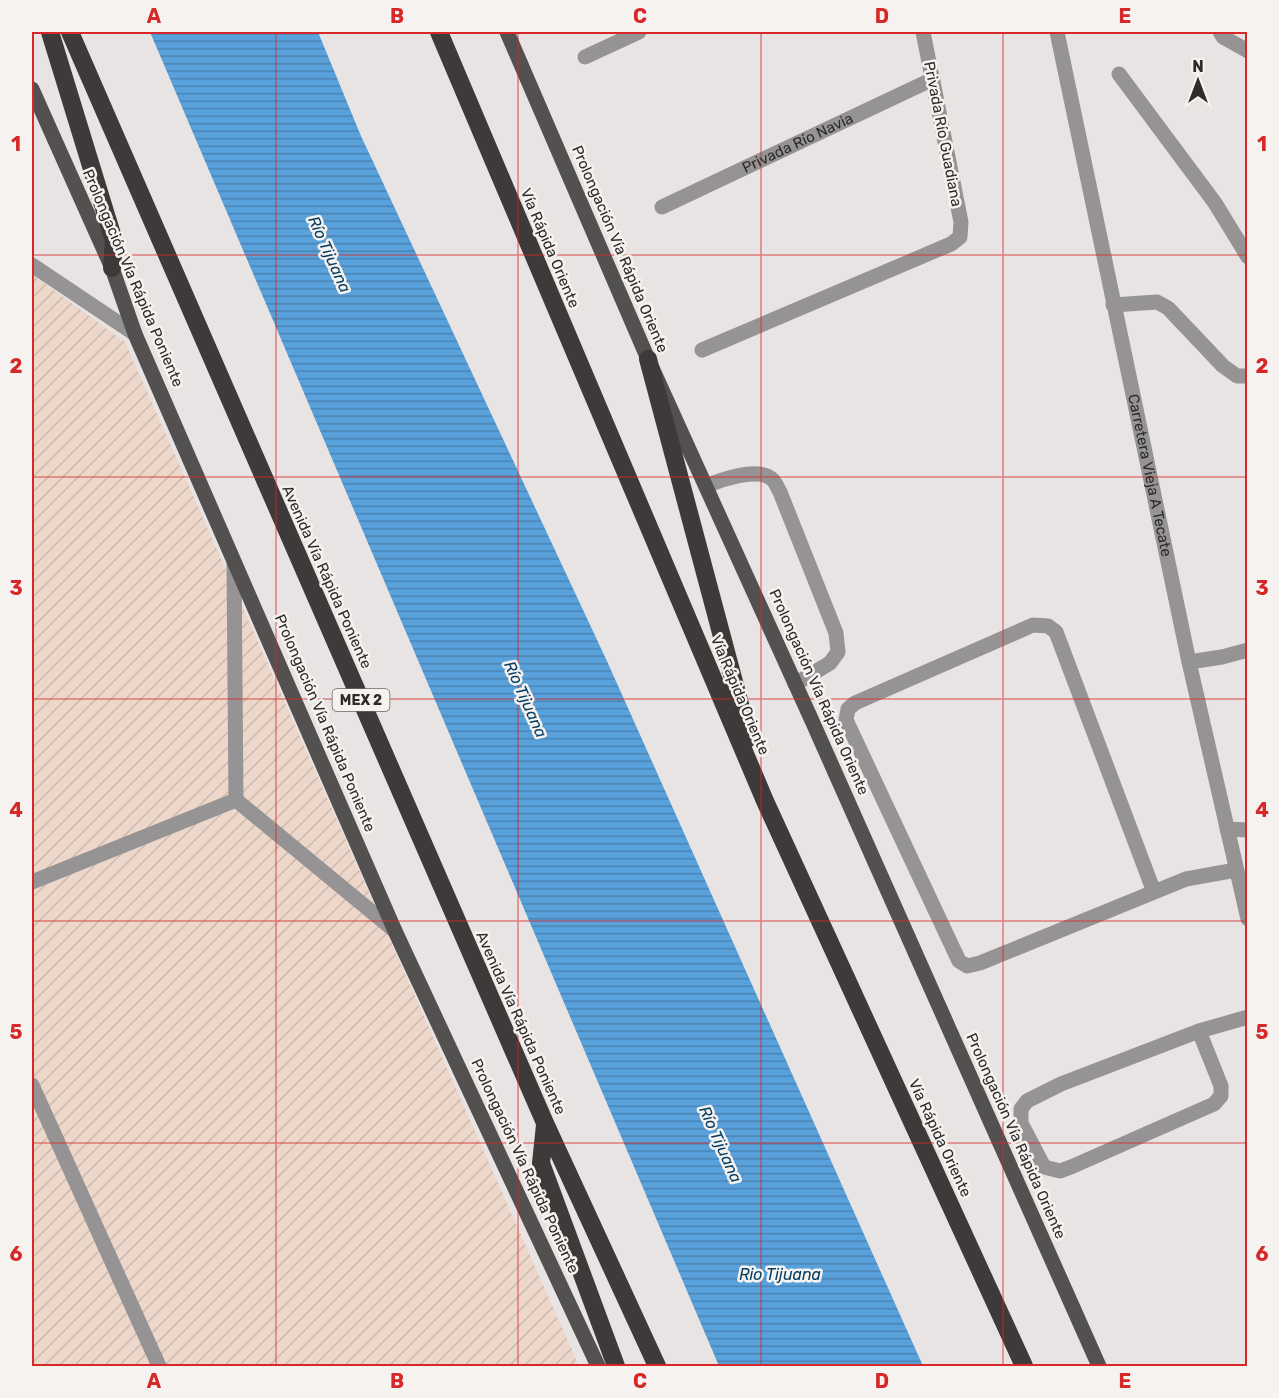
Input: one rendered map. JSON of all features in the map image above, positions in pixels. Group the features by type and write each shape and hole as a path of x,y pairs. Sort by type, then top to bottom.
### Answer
{"highway":[{"path":"50,32 114,241 112,268"},
{"name":"Avenida Vía Rápida Poniente","path":"70,32 545,1123 657,1366"},
{"name":"Vía Rápida Oriente","path":"439,32 765,801 1024,1366"},
{"path":"648,359 765,801"},
{"path":"545,1123 541,1163 616,1366"}],"main road":[{"name":"Prolongación Vía Rápida Oriente","path":"507,32 648,359 1099,1366"},
{"name":"Prolongación Vía Rápida Poniente","path":"32,89 112,268 135,334 395,931 598,1366"}],"street":[{"path":"585,57 639,32"},
{"name":"Privada Río Guadiana","path":"702,350 951,244 960,237 960,222 923,32"},
{"name":"Carretera Vieja A Tecate","path":"1057,32 1189,662 1248,919"},
{"path":"1220,32 1223,37 1242,50 1248,51"},
{"path":"1119,74 1215,202 1248,257"},
{"name":"Privada Río Navia","path":"662,207 933,79"},
{"path":"32,265 135,334"},
{"path":"1113,305 1157,302 1168,308 1223,366 1237,376 1248,376"},
{"path":"706,486 723,479 759,473 773,479 780,492 836,633 838,652 830,663 795,684"},
{"path":"234,558 236,800"},
{"path":"1154,892 1056,632 1048,626 1034,625 855,703 848,709 846,720 959,961 967,966 980,963 1186,879 1236,870"},
{"path":"1189,662 1248,650"},
{"path":"32,882 236,800"},
{"path":"236,800 395,931"},
{"path":"1227,829 1248,830"},
{"path":"1199,1031 1221,1086 1221,1095 1214,1104 1071,1167 1059,1171 1044,1167 1021,1123 1021,1109 1027,1101 1061,1084 1199,1031 1248,1017"},
{"path":"32,1085 159,1366"}],"shaded area":[{"path":"32,274 125,342 579,1366 32,1366"}],"water":[{"name":"Rio Tijuana","path":"150,32 318,32 361,136 606,659 923,1366 719,1366"}],"water label":[{"name":"Río Tijuana","path":"330,254"},
{"name":"Río Tijuana","path":"526,699"},
{"name":"Río Tijuana","path":"721,1144"}]}
